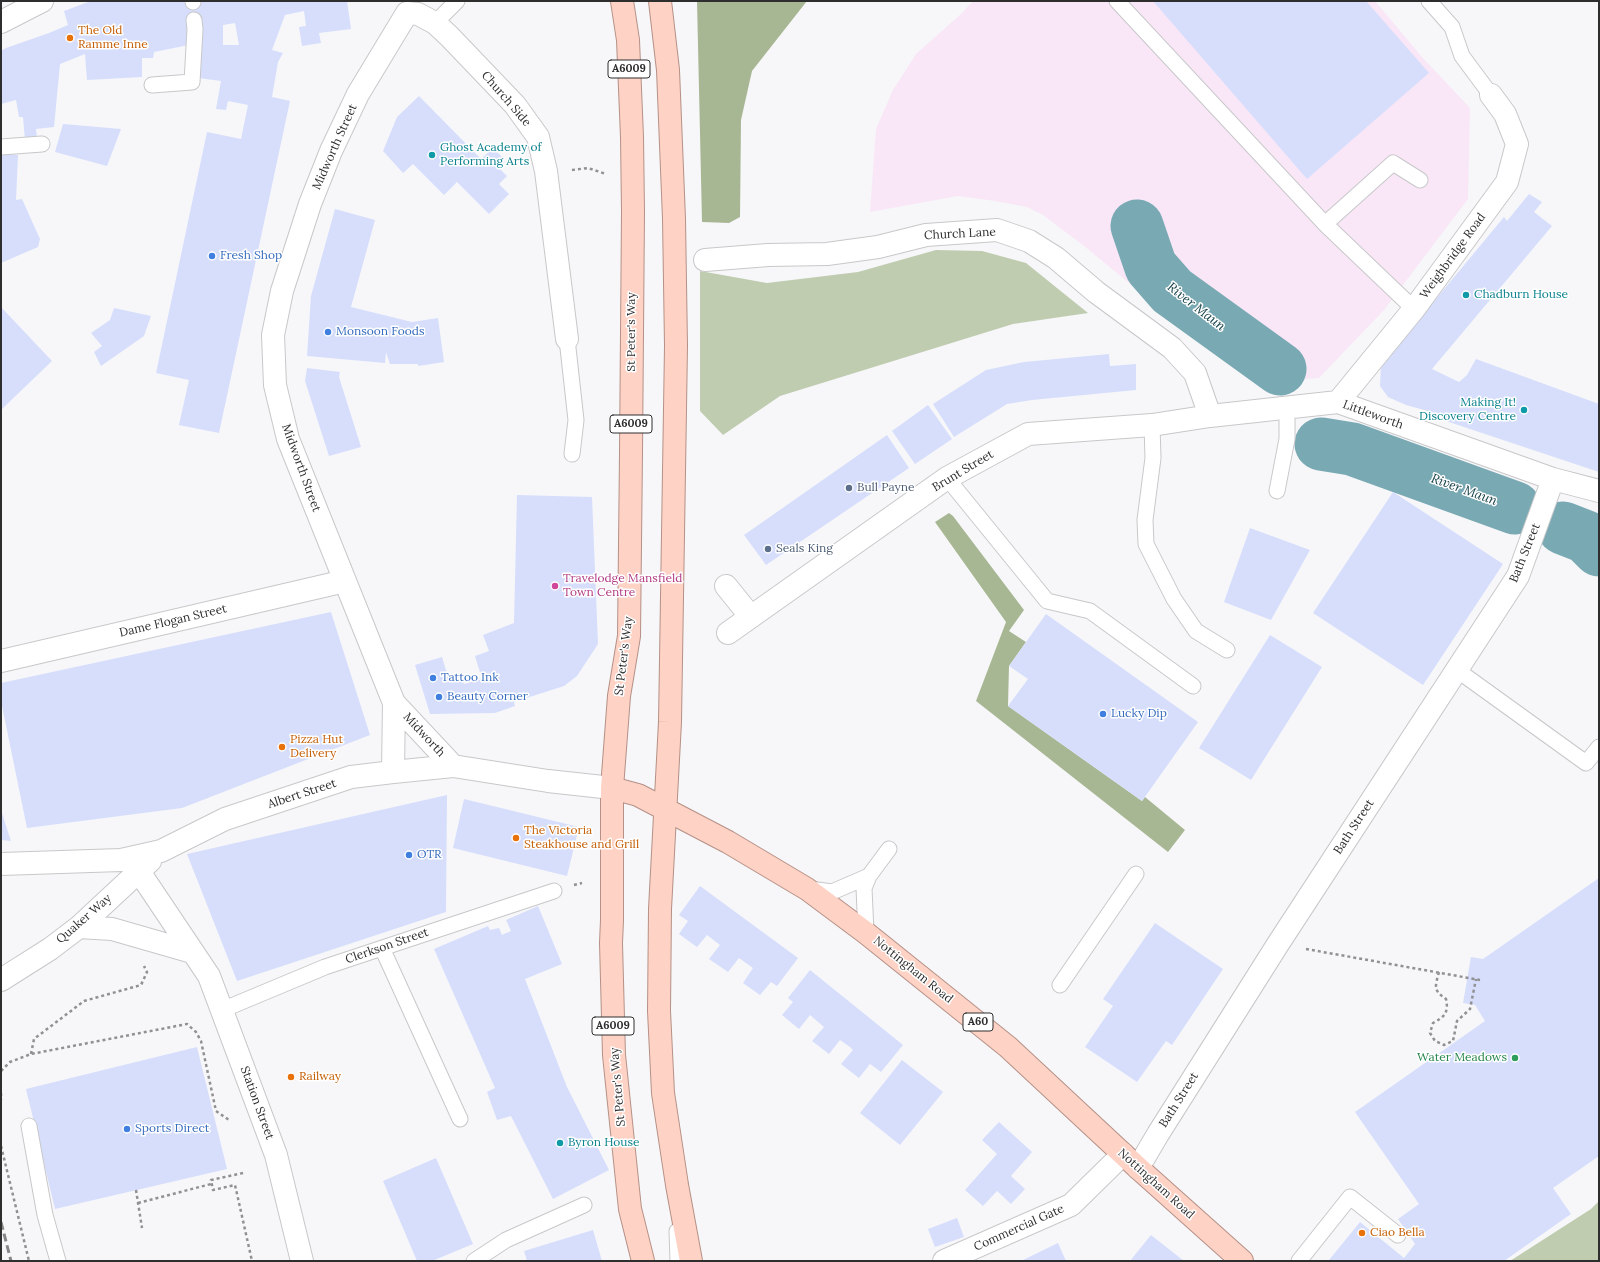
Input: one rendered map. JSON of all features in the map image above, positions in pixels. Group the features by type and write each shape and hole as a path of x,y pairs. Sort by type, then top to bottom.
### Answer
{"highway":[{"name":"St Peter's Way","path":"622,1 628,40 633,197 631,493 628,636 619,696 612,788 611,943 614,1054 630,1209 643,1261"},
{"name":"A6009","path":"660,1 668,70 674,219 676,346 670,722 660,909 659,1011 663,1093 691,1261"},
{"name":"Nottingham Road","path":"612,788 638,795 724,840 807,889 866,933 1008,1046 1131,1161 1242,1261"}],"street":[{"path":"1,22 42,1"},
{"name":"Church Side","path":"405,7 435,23 515,105 538,137 546,171 567,339"},
{"name":"Midworth Street","path":"393,772 394,703 288,439 275,385 272,335 282,291 310,204 331,151 358,94 405,7"},
{"name":"Weighbridge Road","path":"1338,402 1414,309 1506,182 1517,144 1505,114 1491,95"},
{"name":"Church Lane","path":"705,260 768,255 827,254 878,247 926,235 997,230 1029,241 1056,258 1096,292 1172,348 1195,373 1210,416"},
{"name":"Littleworth","path":"1210,416 1338,402 1553,479 1599,491"},
{"name":"Brunt Street","path":"728,632 947,478 1028,434 1152,425 1210,416"},
{"name":"Bath Street","path":"1131,1161 1158,1134 1278,944 1518,576 1553,479"},
{"name":"Dame Flogan Street","path":"1,661 345,581"},
{"path":"726,586 751,617"},
{"name":"Midworth","path":"394,703 453,766"},
{"name":"Albert Street","path":"1,864 121,860 161,851 225,819 351,778 393,772 453,766 548,781 612,788"},
{"name":"Quaker Way","path":"1,980 50,949 79,927 138,870 161,851"},
{"name":"Station Street","path":"138,870 209,976 276,1155 302,1261"},
{"path":"79,927 112,929 192,952"},
{"name":"Commercial Gate","path":"944,1261 1071,1205 1131,1161"}],"lane":[{"path":"435,23 457,1"},
{"path":"1117,1 1325,224 1414,309"},
{"path":"1429,1 1452,27 1462,56 1491,95"},
{"path":"152,85 192,82 195,29 194,20"},
{"path":"1,147 42,144"},
{"path":"1325,224 1393,163 1420,180"},
{"path":"567,339 576,420 572,454"},
{"path":"1277,490 1287,439 1287,408"},
{"path":"1152,425 1153,458 1145,520 1146,544 1174,599 1196,631 1227,650"},
{"path":"947,478 1047,601 1090,611 1194,686"},
{"path":"1458,670 1586,763 1599,747"},
{"path":"866,933 864,888 869,876 889,849"},
{"path":"1060,985 1136,874"},
{"path":"807,889 832,892 869,876"},
{"name":"Clerkson Street","path":"222,1010 325,967 554,891"},
{"path":"382,948 460,1119"},
{"path":"29,1126 45,1215 58,1261"},
{"path":"676,1176 678,1261"},
{"path":"1299,1261 1350,1197 1398,1235"},
{"path":"474,1261 506,1240 584,1205"}],"path":[{"path":"546,171 588,168 607,174"},
{"path":"1278,944 1480,980"},
{"path":"31,1054 34,1039 84,1001 141,985 147,972 142,960"},
{"path":"1439,972 1435,986 1438,993 1446,999 1447,1007 1443,1018 1433,1023 1430,1033 1435,1041 1444,1045 1453,1041 1457,1021 1470,1009 1476,979"},
{"path":"1,1070 10,1062 31,1054 187,1024 196,1032 201,1041 216,1111 229,1120"},
{"path":"1,1093 1,1100"},
{"path":"1,1146 29,1261"},
{"path":"243,1173 211,1180 211,1184 213,1190 235,1185 252,1261"},
{"path":"138,1203 211,1184"},
{"path":"136,1190 142,1228"}],"shaded area":[{"path":"973,1 1375,1 1422,57 1470,108 1468,199 1384,310 1319,378 1277,381 1250,373 1224,361 1084,246 1043,215 1027,207 958,196 870,212 876,129 893,90 916,54 962,13"}],"green space":[{"path":"697,1 807,1 752,71 741,120 740,217 729,223 702,222"},
{"path":"936,250 982,251 1026,263 1088,313 1013,324 780,396 723,435 700,411 700,271 767,283 858,272"},
{"path":"949,513 953,516 1024,610 1009,631 1026,642 1009,666 1008,706 1142,801 1145,797 1185,830 1168,852 976,701 1006,622 935,522"},
{"path":"1599,1201 1599,1261 1510,1261 1591,1209"}],"building":[{"path":"91,1 185,1 186,4 201,1 347,1 351,29 319,33 321,43 302,46 299,27 306,26 304,11 285,15 272,50 283,53 278,62 272,97 290,101 219,433 179,425 189,380 156,373 207,132 241,139 248,105 228,101 226,110 216,109 221,81 198,78 189,45 154,52 153,58 142,58 142,77 87,80 85,54 60,64 54,127 36,129 37,138 25,140 23,117 19,117 16,100 1,104 1,51 68,25 64,11","holes":["235,23 239,45 223,45 223,25"]},
{"path":"1153,1 1366,1 1429,73 1307,179"},
{"name":"Ghost Academy of Performing Arts","path":"419,96 481,159 493,148 503,158 496,165 507,176 499,184 509,194 489,214 457,182 444,195 413,164 403,173 383,151 397,117"},
{"path":"63,124 121,129 107,166 55,152"},
{"path":"1,154 18,155 16,200 22,199 40,239 38,247 1,263"},
{"path":"1529,194 1542,202 1534,212 1552,226 1432,369 1459,382 1467,375 1476,359 1599,404 1599,472 1443,420 1446,416 1406,405 1388,397 1380,386 1381,365 1504,217 1507,221"},
{"path":"335,209 375,220 351,307 412,322 438,318 444,362 418,366 418,364 390,364 386,352 385,363 307,356 311,296"},
{"path":"1,307 52,361 1,410"},
{"path":"114,308 151,316 144,336 101,366 94,352 102,346 91,333 110,320"},
{"path":"1109,354 1110,366 1136,364 1136,390 1032,400 1007,404 954,437 933,404 986,370 1024,362"},
{"path":"307,368 340,372 339,377 361,447 329,456 305,381"},
{"path":"928,405 952,439 915,464 892,431"},
{"path":"887,435 909,468 766,565 744,535"},
{"path":"1393,492 1503,564 1423,685 1313,613"},
{"name":"Travelodge Mansfield Town Centre","path":"517,495 592,497 598,644 577,676 564,686 514,702 515,706 495,713 430,714 415,665 442,657 448,677 461,673 464,684 482,679 475,656 489,651 483,635 514,623"},
{"path":"1250,528 1310,550 1271,620 1224,602"},
{"path":"331,612 370,735 182,808 27,828 1,701 1,683"},
{"name":"Lucky Dip","path":"1046,614 1198,722 1142,801 1008,706 1028,679 1009,666"},
{"path":"1270,635 1322,667 1251,780 1199,748"},
{"path":"447,795 446,912 237,981 187,854"},
{"name":"The Victoria Steakhouse and Grill","path":"464,799 579,827 567,876 453,848"},
{"path":"1,810 11,841 1,840"},
{"name":"Water Meadows","path":"1599,878 1599,1156 1553,1188 1571,1214 1504,1261 1330,1261 1329,1260 1360,1222 1404,1258 1415,1244 1398,1219 1419,1204 1355,1112 1485,1021 1475,1005 1463,1003 1471,957 1483,959"},
{"path":"700,886 798,958 777,986 771,982 760,995 743,983 753,968 739,958 728,972 709,959 720,945 707,935 697,947 679,934 688,921 679,915"},
{"path":"538,906 562,964 525,979 567,1087 609,1170 553,1199 511,1116 497,1120 487,1092 495,1088 434,949 488,926 490,930 499,928 502,935 511,931 506,920"},
{"path":"1155,923 1223,969 1172,1045 1166,1041 1137,1082 1085,1047 1113,1006 1103,999"},
{"path":"810,970 903,1045 881,1072 870,1064 859,1078 841,1064 853,1050 850,1047 840,1040 829,1054 812,1041 824,1027 810,1015 799,1029 782,1015 793,1002 788,998"},
{"name":"Sports Direct","path":"197,1047 227,1169 55,1209 26,1089"},
{"path":"902,1060 943,1092 900,1145 860,1113"},
{"path":"999,1122 1032,1152 1011,1176 1025,1189 1011,1204 997,1191 983,1206 965,1190 997,1154 982,1140"},
{"path":"436,1158 473,1244 432,1261 417,1261 383,1181"},
{"path":"957,1218 964,1237 935,1247 928,1229"},
{"path":"593,1230 602,1261 527,1261 524,1251"},
{"path":"1151,1235 1184,1261 1130,1261"},
{"path":"1058,1243 1066,1261 1020,1261 1023,1260"}],"waterway":[{"name":"River Maun","path":"1137,226 1151,267 1172,291 1280,369"},
{"name":"River Maun","path":"1321,444 1352,449 1515,508"},
{"name":"River Maun","path":"1563,528 1586,537 1599,550"}],"railway":[{"path":"1,1222 11,1261"}],"place":[{"name":"The Old Ramme Inne","path":"70,38"},
{"name":"Ghost Academy of Performing Arts","path":"432,155"},
{"name":"Fresh Shop","path":"212,256"},
{"name":"Chadburn House","path":"1466,295"},
{"name":"Monsoon Foods","path":"328,332"},
{"name":"Making It! Discovery Centre","path":"1524,410"},
{"name":"Bull Payne","path":"849,488"},
{"name":"Seals King","path":"768,549"},
{"name":"Travelodge Mansfield Town Centre","path":"555,586"},
{"name":"Tattoo Ink","path":"433,678"},
{"name":"Beauty Corner","path":"439,697"},
{"name":"Lucky Dip","path":"1103,714"},
{"name":"Pizza Hut Delivery","path":"282,747"},
{"name":"The Victoria Steakhouse and Grill","path":"516,838"},
{"name":"OTR","path":"409,855"},
{"name":"Water Meadows","path":"1515,1058"},
{"name":"Railway","path":"291,1077"},
{"name":"Sports Direct","path":"127,1129"},
{"name":"Byron House","path":"560,1143"},
{"name":"Ciao Bella","path":"1362,1233"}]}
